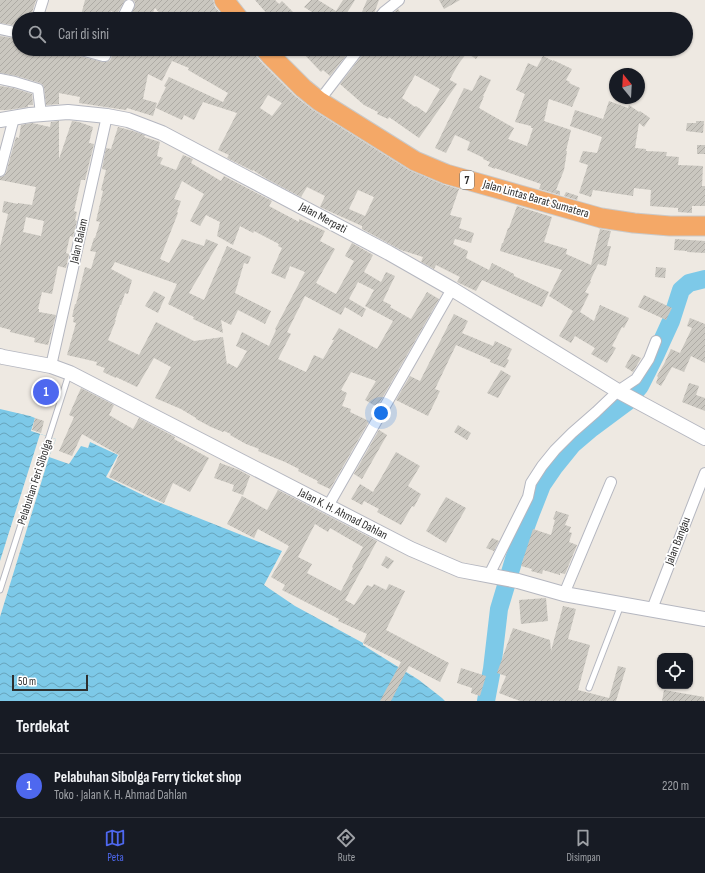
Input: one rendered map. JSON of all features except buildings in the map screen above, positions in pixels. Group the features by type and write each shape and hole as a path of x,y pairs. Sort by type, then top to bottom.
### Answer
{"highway":[{"path":"224,0 233,12"},
{"name":"Jalan Lintas Barat Sumatera","path":"272,56 319,101 415,161 446,174 602,218 634,224 705,226"}],"street":[{"path":"39,12 43,0"},
{"path":"384,12 399,0"},
{"path":"126,12 129,5"},
{"path":"0,29 12,32"},
{"path":"319,101 354,56"},
{"path":"0,79 38,89 41,114"},
{"name":"Jalan Merpati","path":"7,119 68,112 128,120 162,133 389,253 452,289 620,392 705,438"},
{"name":"Jalan Balam","path":"51,366 107,116"},
{"path":"0,171 7,119"},
{"path":"328,506 452,289"},
{"path":"492,576 528,498 531,483 542,466 567,437 636,379 649,359 656,341"},
{"name":"Jalan K. H. Ahmad Dahlan","path":"0,356 51,366 70,373 411,549 460,570 518,581 564,594 705,619"},
{"name":"Jalan Bangau","path":"652,609 705,473"},
{"path":"564,594 611,482"}],"lane":[{"name":"Pelabuhan Feri Sibolga","path":"0,590 70,373"},
{"path":"589,688 621,604"}],"water":[{"path":"0,409 35,418 31,431 56,439 49,457 69,464 81,446 88,448 90,442 118,455 106,477 153,500 282,551 264,585 295,606 363,643 363,645 419,680 445,701 0,701"}],"pier":[{"path":"40,434 56,439 49,457 0,617 0,561"}],"waterway":[{"path":"486,701 492,669 499,609 514,559 542,485 572,445 627,402 640,386 671,321 681,290 689,283 705,279"}],"place":[{"name":"Pelabuhan Sibolga Ferry ticket shop","path":"46,392"}]}
